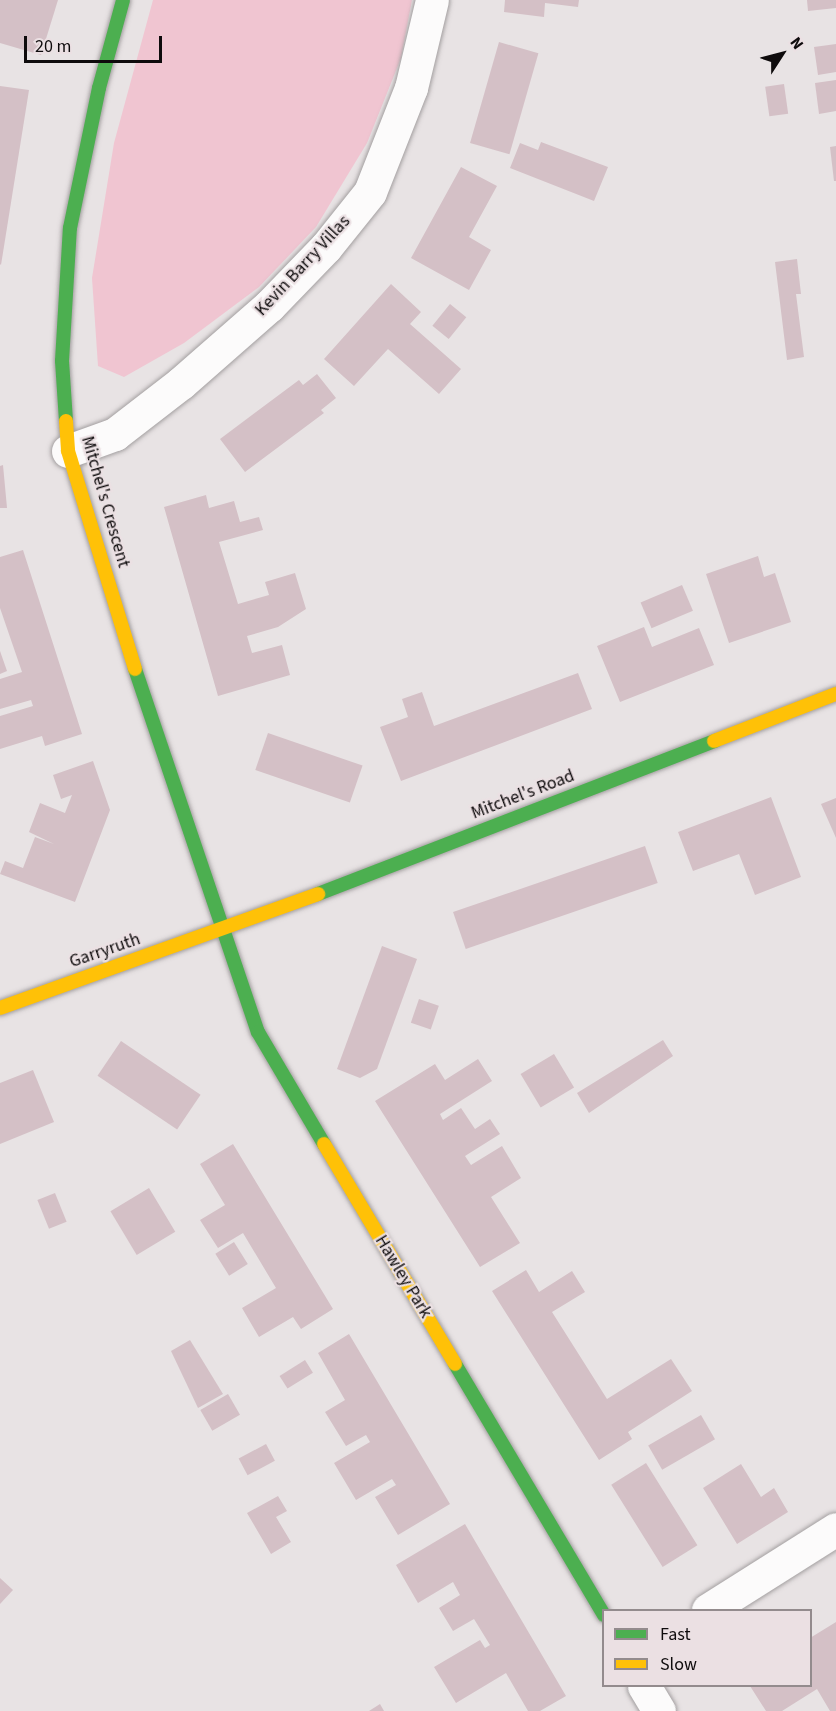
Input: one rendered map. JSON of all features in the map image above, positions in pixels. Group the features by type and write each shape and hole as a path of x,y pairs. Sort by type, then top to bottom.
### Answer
{"street":[{"name":"Mitchel's Crescent","path":"123,0 99,88 70,228 62,362 68,451 149,716 223,930"},
{"name":"Kevin Barry Villas","path":"68,451 115,434 181,383 269,306 326,248 370,192 411,88 432,0"},
{"name":"Mitchel's Road","path":"223,930 836,694"},
{"name":"Garryruth","path":"0,1008 223,930"},
{"name":"Hawley Park","path":"223,930 258,1032 602,1613"},
{"path":"711,1609 836,1529"},
{"path":"645,1687 659,1711"}],"shaded area":[{"path":"153,0 412,0 401,58 367,143 316,227 259,287 184,343 124,377 98,366 92,278 114,143"}],"building":[{"path":"0,0 58,0 41,55 0,43"},
{"path":"505,0 579,0 578,7 545,3 544,17 504,12"},
{"path":"807,0 836,0 836,8 808,11"},
{"path":"499,42 538,53 509,154 470,143"},
{"path":"836,44 836,72 818,75 814,47"},
{"path":"836,80 836,111 819,114 815,83"},
{"path":"784,84 788,114 769,116 765,87"},
{"path":"0,86 29,90 1,265 0,264"},
{"path":"541,142 608,167 594,201 510,168 520,143 538,150"},
{"path":"836,146 836,181 834,181 830,147"},
{"path":"461,167 497,186 469,237 491,250 469,290 411,258"},
{"path":"797,259 801,294 796,294 804,357 787,360 775,262"},
{"path":"391,284 421,312 410,324 461,369 439,394 388,349 354,386 324,359"},
{"path":"450,304 466,317 449,339 432,326"},
{"path":"317,374 336,398 321,410 324,413 245,472 220,439 299,380 303,385"},
{"path":"3,465 7,508 0,508 0,466"},
{"path":"206,495 209,508 234,501 240,522 259,517 263,530 219,542 238,604 269,595 265,582 295,573 306,609 278,627 247,636 252,653 282,645 290,675 218,696 164,507"},
{"path":"23,550 82,734 45,746 42,736 0,749 0,716 33,706 31,700 0,709 0,679 22,672 0,608 0,557"},
{"path":"758,556 764,577 775,573 791,622 729,643 706,574"},
{"path":"682,585 693,611 652,628 641,603"},
{"path":"644,627 652,647 699,628 714,665 620,702 597,646"},
{"path":"0,651 7,671 0,674"},
{"path":"578,673 592,709 401,781 380,727 408,717 402,699 422,692 434,726"},
{"path":"268,733 363,766 350,802 255,770"},
{"path":"93,761 110,810 75,902 0,874 5,861 23,868 35,837 54,844 29,832 40,803 65,813 72,795 61,799 53,775"},
{"path":"771,797 801,877 755,895 739,854 693,871 678,832"},
{"path":"836,798 836,838 821,804"},
{"path":"645,846 658,883 466,949 453,912"},
{"path":"382,946 417,959 377,1069 360,1078 337,1069"},
{"path":"419,999 439,1006 431,1029 411,1023"},
{"path":"663,1040 673,1056 589,1113 577,1093"},
{"path":"121,1041 201,1095 177,1130 98,1076"},
{"path":"554,1054 574,1087 541,1108 521,1074"},
{"path":"478,1059 492,1081 440,1114 443,1120 461,1108 475,1129 490,1119 500,1134 465,1156 471,1165 502,1146 521,1178 491,1197 520,1243 480,1267 375,1101 435,1064 445,1080"},
{"path":"33,1070 54,1122 0,1144 0,1083"},
{"path":"233,1144 333,1309 301,1329 293,1317 259,1337 242,1308 276,1288 243,1233 218,1248 200,1220 225,1205 200,1164"},
{"path":"149,1188 175,1232 137,1255 110,1211"},
{"path":"55,1193 67,1222 49,1229 37,1200"},
{"path":"234,1242 248,1264 229,1276 215,1254"},
{"path":"526,1270 539,1292 572,1271 585,1292 552,1312 607,1399 671,1359 692,1391 628,1432 632,1439 599,1460 492,1291"},
{"path":"349,1334 450,1504 398,1535 375,1497 396,1485 392,1479 356,1500 334,1463 370,1442 366,1435 346,1446 325,1412 345,1400 318,1353"},
{"path":"190,1340 223,1394 198,1408 171,1351"},
{"path":"305,1360 313,1373 288,1389 280,1376"},
{"path":"228,1394 240,1415 212,1431 200,1410"},
{"path":"701,1415 715,1439 662,1470 648,1446"},
{"path":"266,1444 275,1461 248,1475 239,1459"},
{"path":"646,1463 697,1545 663,1567 611,1485"},
{"path":"741,1464 761,1497 774,1488 788,1512 737,1544 703,1488"},
{"path":"278,1496 287,1511 276,1517 291,1542 271,1554 247,1513"},
{"path":"465,1524 566,1696 540,1711 528,1711 506,1673 456,1703 434,1667 480,1640 485,1648 490,1645 474,1619 453,1631 439,1608 460,1595 453,1582 418,1603 396,1565"},
{"path":"0,1578 13,1590 0,1604"},
{"path":"836,1622 836,1711 830,1711 817,1689 782,1711 766,1711 751,1687 812,1687 812,1637"},
{"path":"380,1704 384,1711 369,1711"}],"traffic: fast":[{"path":"66,421 62,361 70,228 99,88 123,0"},
{"path":"135,669 258,1032 324,1144"},
{"path":"318,894 714,741"},
{"path":"455,1364 602,1612"}],"traffic: slow":[{"path":"66,421 68,451 135,669"},
{"path":"714,741 836,694"},
{"path":"0,1008 318,894"},
{"path":"324,1144 455,1364"}]}
